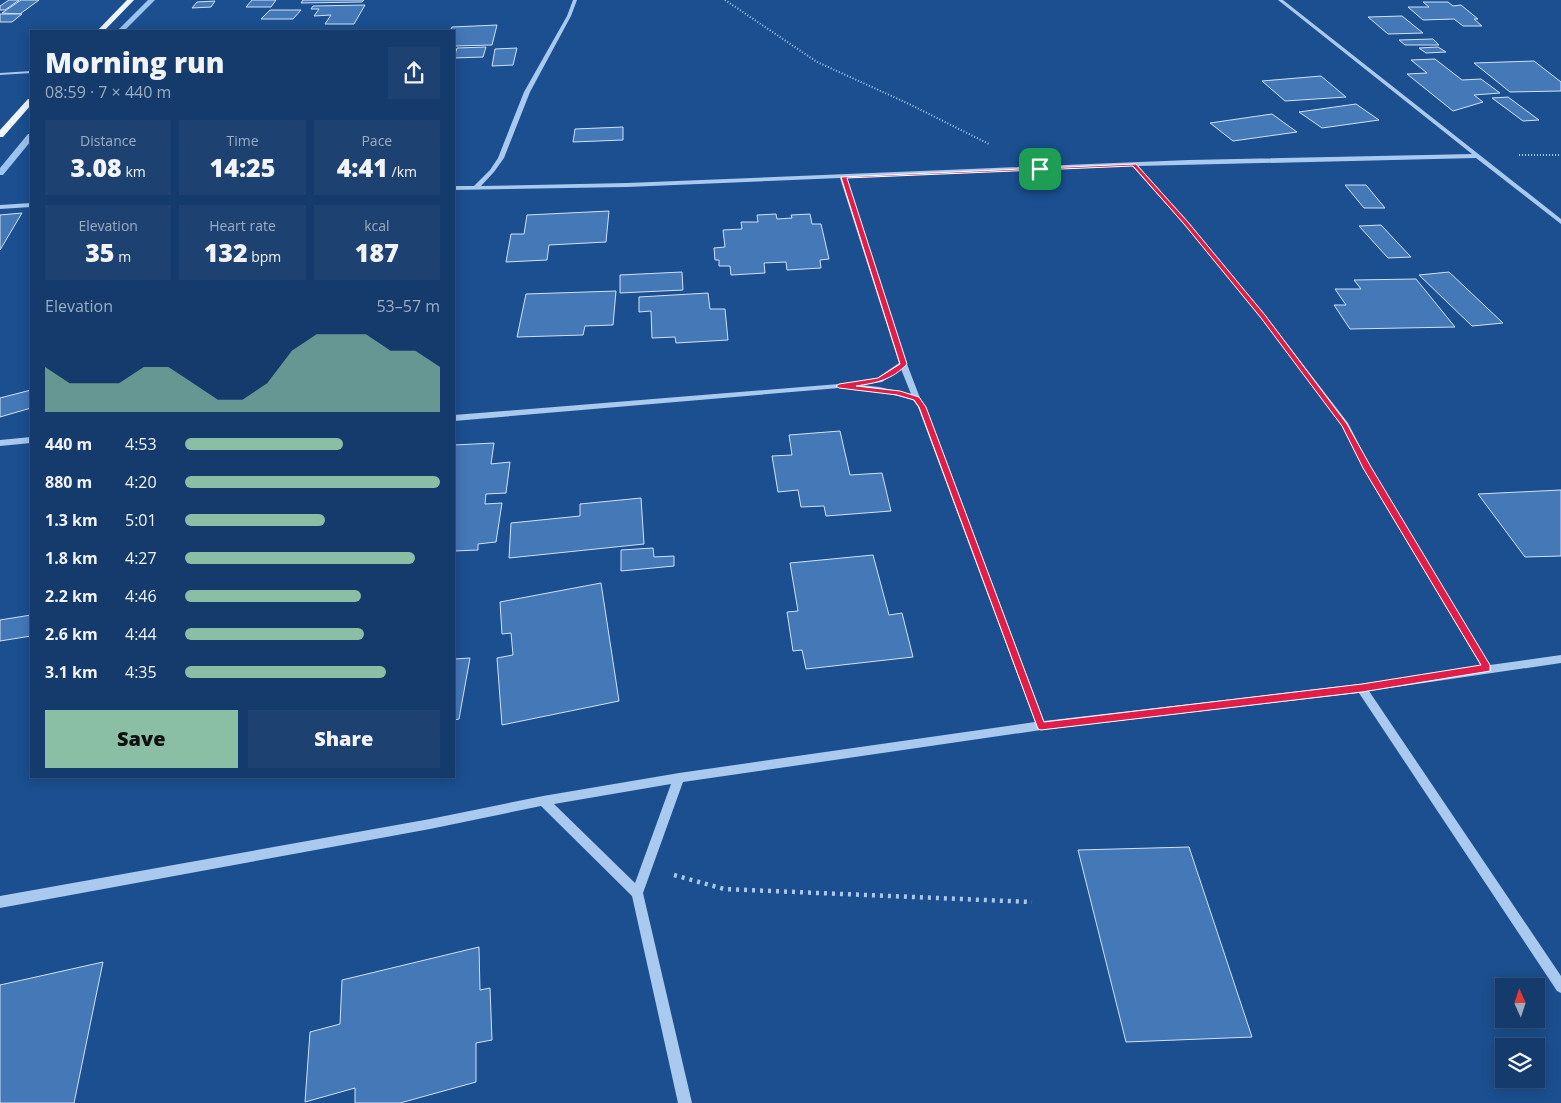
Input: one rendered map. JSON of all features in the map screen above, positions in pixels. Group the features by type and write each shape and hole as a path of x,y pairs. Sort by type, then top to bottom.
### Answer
{"main road":[{"path":"101,30 131,0"},
{"path":"0,136 30,102"}],"street":[{"path":"475,188 492,171 501,158 527,92 569,16 575,0"},
{"path":"1280,0 1561,222"},
{"path":"0,74 30,72"},
{"path":"455,188 627,185 1134,165 1476,156"},
{"path":"1134,165 1186,223 1263,316 1345,425 1367,468 1487,668"},
{"path":"844,177 903,364 916,398 922,407 1041,726"},
{"path":"0,207 30,205"},
{"path":"455,418 839,386 879,380 890,375 903,364"},
{"path":"839,386 879,389 916,398"},
{"path":"0,443 30,440"},
{"path":"0,902 430,824 543,801 679,778 1041,726 1362,688 1487,668 1561,659"},
{"path":"1362,688 1561,987"},
{"path":"637,893 679,778"},
{"path":"543,801 637,893 685,1103"}],"path":[{"path":"725,0 817,62 899,99 996,147"},
{"path":"647,867 724,889 1032,902"}],"building":[{"path":"9,0 19,0 5,10 0,10 0,6"},
{"path":"21,0 39,0 20,14 2,13"},
{"path":"252,0 276,0 271,7 246,7"},
{"path":"303,0 364,0 362,2 301,3"},
{"path":"215,1 211,7 192,8 197,2"},
{"path":"1423,2 1448,2 1453,6 1461,5 1478,19 1474,19 1482,26 1463,26 1454,19 1423,20 1408,7 1429,7"},
{"path":"365,5 354,24 325,24 331,15 314,16 319,9 311,9 313,6"},
{"path":"270,10 301,10 293,19 261,19"},
{"path":"0,14 22,14 12,22 0,22"},
{"path":"1402,16 1423,33 1388,34 1368,17"},
{"path":"497,25 492,45 455,46 455,30 450,30 452,27"},
{"path":"1433,39 1439,45 1405,45 1399,40"},
{"path":"486,47 483,57 455,58 457,48"},
{"path":"1438,47 1446,52 1426,53 1419,48"},
{"path":"517,48 513,65 492,66 495,49"},
{"path":"1435,59 1462,80 1481,79 1500,93 1474,95 1483,102 1453,111 1407,74 1427,73 1411,60"},
{"path":"1534,61 1561,82 1561,91 1510,92 1474,63"},
{"path":"1321,76 1346,97 1285,101 1262,81"},
{"path":"1508,97 1539,120 1523,121 1492,98"},
{"path":"1356,104 1379,120 1322,128 1299,112"},
{"path":"1272,114 1297,132 1233,141 1210,123"},
{"path":"623,127 623,140 573,142 575,129"},
{"path":"1345,185 1366,185 1385,208 1364,208"},
{"path":"609,211 606,242 549,245 547,260 506,262 511,234 524,234 527,215"},
{"path":"22,213 0,250 0,215"},
{"path":"776,214 777,219 792,218 791,215 810,214 812,224 821,224 829,259 820,260 821,268 787,270 786,262 764,263 765,273 731,275 730,266 719,266 719,260 715,260 714,248 725,247 723,230 742,229 741,222 758,222 757,215"},
{"path":"1381,225 1411,257 1388,258 1359,226"},
{"path":"682,272 683,290 620,293 620,275"},
{"path":"1449,272 1503,323 1472,326 1419,275"},
{"path":"1416,279 1455,327 1350,329 1334,305 1346,305 1335,289 1361,289 1354,280"},
{"path":"616,291 613,325 585,326 583,335 517,337 526,294"},
{"path":"708,293 710,309 725,309 728,340 676,343 675,337 652,338 651,311 639,312 639,297"},
{"path":"30,390 30,408 0,417 0,398"},
{"path":"840,431 850,475 882,473 891,511 826,516 824,506 801,507 798,490 778,492 772,456 792,455 789,435"},
{"path":"494,443 491,464 510,462 506,493 486,494 485,504 502,503 496,542 478,544 478,550 455,551 455,445"},
{"path":"1561,490 1561,556 1525,557 1478,494"},
{"path":"641,498 644,544 509,558 511,523 580,516 580,504"},
{"path":"653,548 654,557 674,556 674,566 621,571 621,550"},
{"path":"873,555 889,615 902,613 913,657 806,669 802,650 793,651 787,612 798,611 790,563"},
{"path":"601,583 619,701 502,725 497,658 513,655 511,633 502,634 500,602"},
{"path":"30,615 30,636 0,641 0,620"},
{"path":"470,658 459,719 455,720 455,659"},
{"path":"1189,847 1252,1037 1126,1042 1078,850"},
{"path":"479,947 480,990 490,988 492,1040 476,1043 476,1082 400,1103 355,1103 355,1088 305,1102 310,1032 340,1024 342,980"},
{"path":"103,962 74,1103 0,1103 0,985"}],"waterway":[{"path":"121,30 152,0"},
{"path":"0,173 30,137"}],"route":[{"path":"1134,165 1186,223 1263,316 1345,425 1367,468 1487,668 1362,688 1041,726 922,407 916,398 898,392 839,386 879,380 890,375 903,364 901,352 844,177 1040,169 1134,165"}]}
